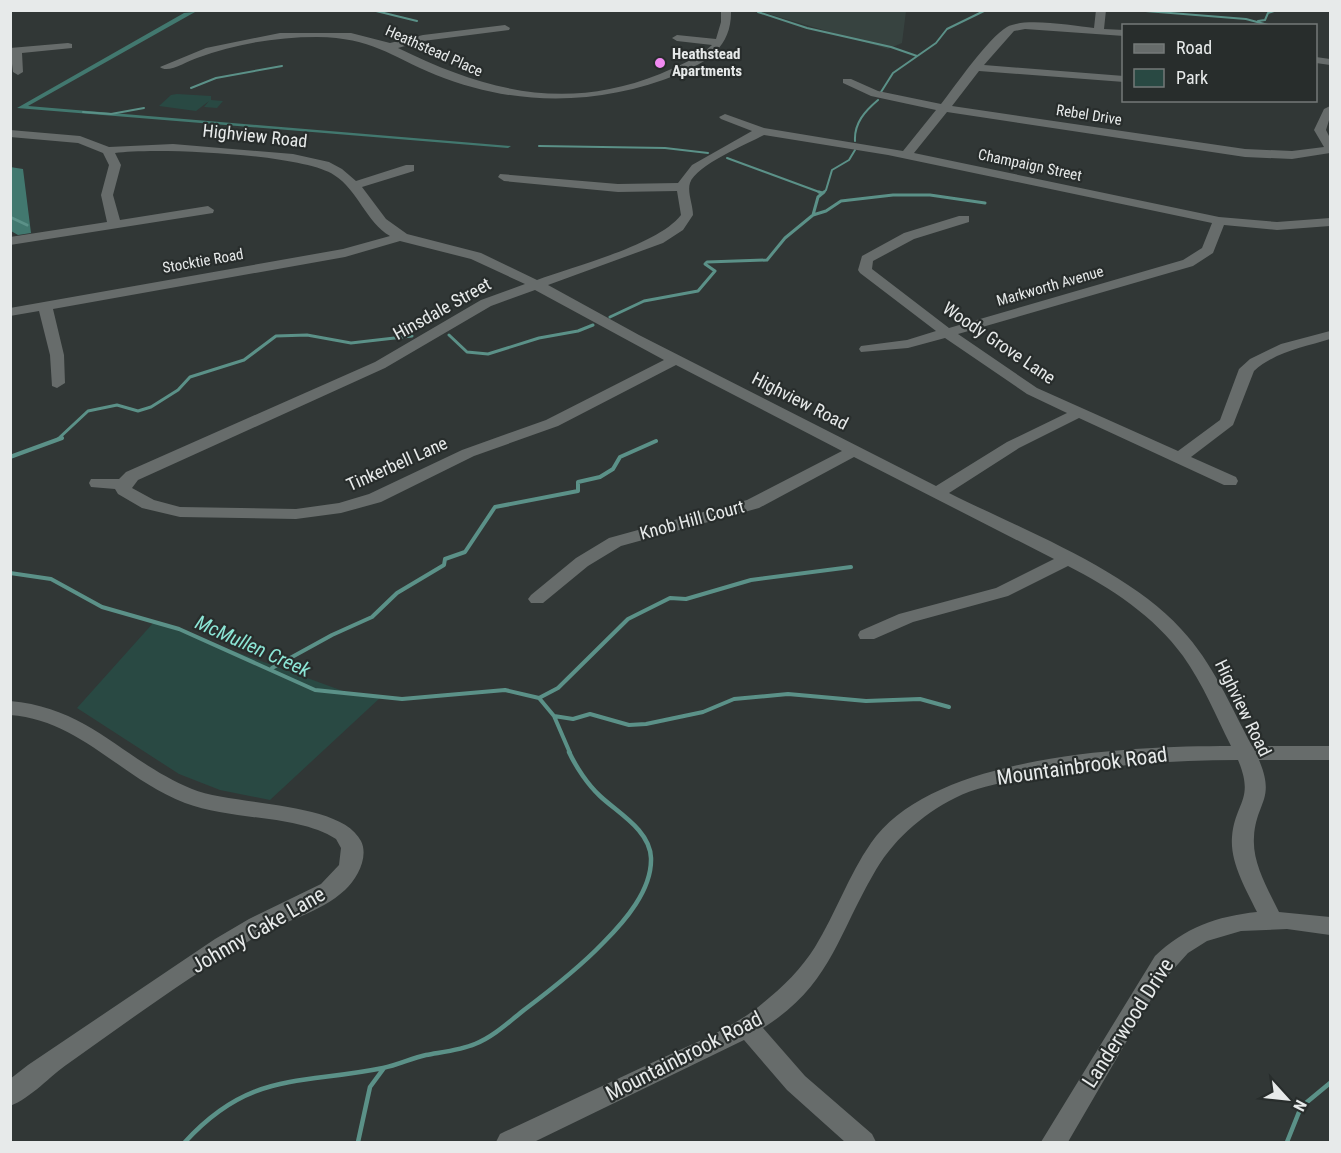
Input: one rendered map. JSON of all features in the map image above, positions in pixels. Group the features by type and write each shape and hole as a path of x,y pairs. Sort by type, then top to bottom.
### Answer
{"street":[{"path":"1099,32 1101,10"},
{"path":"677,38 720,43 727,30 727,11"},
{"path":"906,155 997,42 1014,28 1030,26 1122,33"},
{"path":"392,46 423,38 505,28"},
{"name":"Heathstead Place","path":"165,67 225,46 288,35 353,36 392,46 429,68 477,87 511,94 555,97 603,94 642,85 694,63 720,43"},
{"path":"18,72 13,51 68,46"},
{"path":"976,68 1122,79"},
{"name":"Rebel Drive","path":"847,81 875,94 944,108 1253,154 1292,155 1330,149"},
{"path":"1330,109 1320,130 1330,149"},
{"name":"Champaign Street","path":"725,117 762,131 906,155 1219,221 1277,226 1330,222"},
{"path":"504,177 618,188 683,187 694,170 762,131"},
{"path":"10,133 80,140 108,152 115,165 107,195 114,224"},
{"name":"Highview Road","path":"108,152 159,146 292,157 336,169 355,184 380,221 400,237 475,256 1067,559 1132,596 1174,631 1206,673 1254,774 1257,792 1255,805 1246,824 1243,839 1245,855 1272,920"},
{"path":"355,184 384,178 410,168"},
{"name":"Hinsdale Street","path":"123,484 132,476 380,365 466,313 532,285 649,244 670,233 687,215 683,187"},
{"path":"10,241 208,210"},
{"name":"Woody Grove Lane","path":"964,219 899,241 867,259 864,264 869,275 1013,380 1078,413 1230,481"},
{"name":"Markworth Avenue","path":"866,349 891,348 1188,263 1208,250 1219,221"},
{"name":"Stocktie Road","path":"10,312 345,253 400,237"},
{"path":"45,306 57,356 57,384"},
{"path":"1179,458 1227,422 1247,369 1253,363 1268,355 1330,335"},
{"name":"Tinkerbell Lane","path":"123,484 124,490 148,504 180,512 296,514 341,508 375,498 468,453 552,423 675,360"},
{"path":"937,493 1013,445 1078,413"},
{"name":"Knob Hill Court","path":"537,599 582,562 615,542 753,504 801,481 853,451"},
{"path":"97,483 123,484"},
{"path":"867,635 906,618 1002,592 1067,559"},
{"name":"Johnny Cake Lane","path":"10,708 36,710 62,718 154,779 193,798 257,813 325,821 347,836 352,851 348,868 335,886 216,950 50,1064 10,1095"},
{"name":"Mountainbrook Road","path":"509,1143 748,1027 783,1001 806,977 828,946 856,886 880,845 896,827 936,799 967,785 994,777 1060,764 1180,753 1330,753"},
{"name":"Landerwood Drive","path":"1054,1143 1163,962 1179,947 1220,927 1272,920 1330,926"},
{"path":"748,1027 796,1083 863,1143"}],"shaded area":[{"path":"759,11 906,11 902,43 888,49"}],"green space":[{"path":"195,12 28,106 511,146 508,148 17,108 184,13"},
{"path":"171,95 211,96 211,100 223,101 217,108 204,107 209,101 196,111 159,106"},
{"path":"10,167 23,169 31,233 18,235 11,231"},
{"path":"154,622 351,694 381,697 270,800 220,790 179,774 77,708"}],"waterway":[{"path":"372,10 417,21"},
{"path":"881,92 893,73 936,43 947,29 986,10"},
{"path":"1133,10 1246,19 1265,24"},
{"path":"1258,21 1265,20 1268,13 1274,11"},
{"path":"758,12 807,28 891,47 917,56"},
{"path":"191,88 216,78 282,66"},
{"path":"855,141 856,129 861,118 878,100"},
{"path":"83,112 111,114 144,108"},
{"path":"539,146 665,148 708,153"},
{"path":"824,192 832,170 849,160 855,150"},
{"path":"727,158 822,193 819,192"},
{"path":"813,215 818,197 824,192"},
{"path":"813,215 826,211 841,201 893,195 930,195 985,203"},
{"path":"610,317 644,301 698,291 715,271 705,264 707,262 767,260 785,238 813,215"},
{"path":"10,217 27,225"},
{"path":"449,335 467,352 488,354 539,338 578,331 593,325"},
{"path":"58,439 88,411 117,405 138,411 151,407 178,390 190,377 244,360 276,336 307,335 351,343 412,336"},
{"path":"10,457 62,438"},
{"path":"272,668 332,635 372,617 397,593 444,565 445,559 465,552 495,507 578,491 578,482 600,477 613,469 620,457 656,441"},
{"path":"539,698 558,688 628,619 670,598 686,599 751,580 851,567"},
{"name":"McMullen Creek","path":"10,573 51,579 102,607 179,629 315,690 402,699 505,690 539,698"},
{"path":"554,716 573,719 590,714 629,725 646,724 703,712 734,699 788,694 866,701 920,699 949,707"},
{"name":"McMullen Creek","path":"539,698 554,716"},
{"name":"McMullen Creek","path":"554,716 570,753"},
{"name":"McMullen Creek","path":"185,1142 209,1119 232,1103 254,1092 301,1080 383,1068 421,1056 464,1048 482,1041 501,1029 555,986 603,943 636,904 647,882 651,858 649,848 639,831 591,787 569,752"},
{"name":"McMullen Creek","path":"358,1142 370,1087 384,1068"},
{"path":"1287,1142 1301,1107 1330,1083"}],"place":[{"name":"Heathstead Apartments","path":"660,63"}]}
